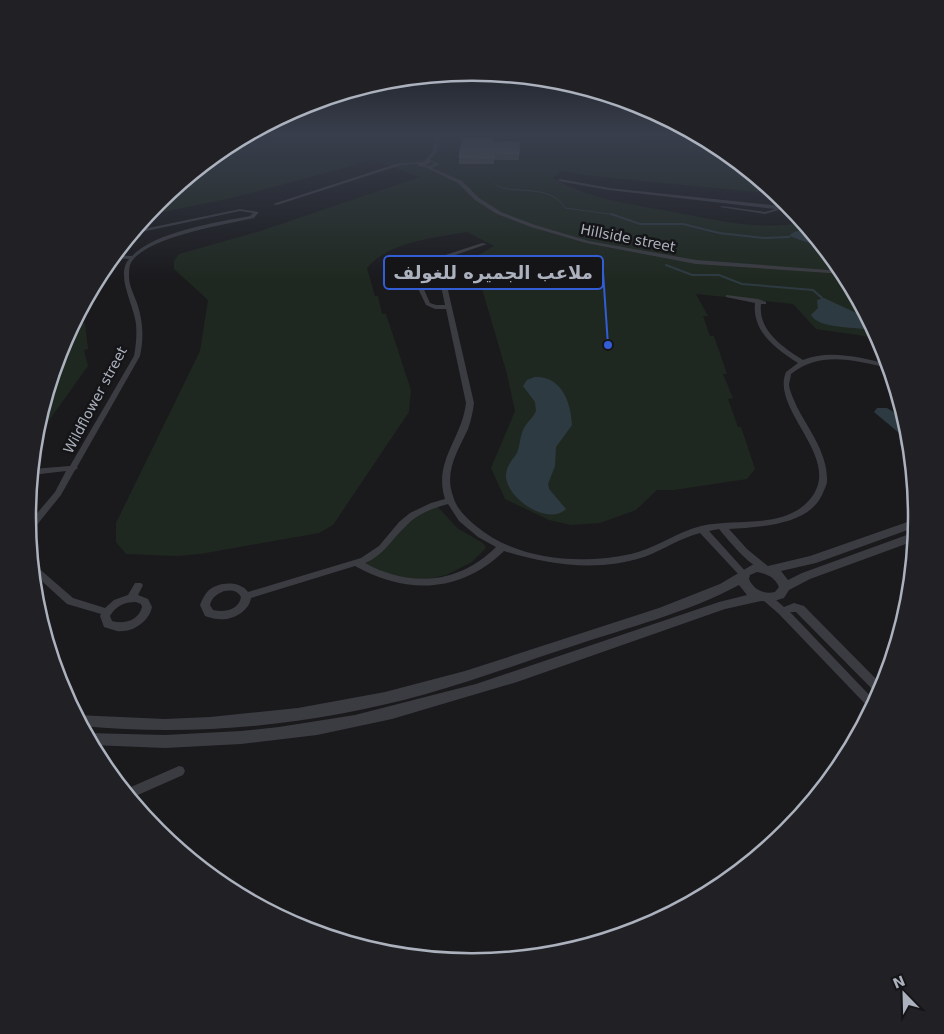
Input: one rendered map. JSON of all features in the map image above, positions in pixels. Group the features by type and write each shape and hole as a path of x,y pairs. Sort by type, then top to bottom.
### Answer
{"street":[{"name":"Hillside street","path":"275,204 342,183"},
{"name":"Hillside street","path":"461,183 476,199 492,209 556,232 604,246 676,259 728,265 832,272"},
{"name":"Hillside street","path":"467,183 484,199 498,208 556,232 614,245 678,256 829,268"},
{"path":"577,183 701,200 700,202 705,205 760,213 775,212 780,209"},
{"path":"122,257 132,258 145,248 166,238 252,217 257,212 240,210 143,231"},
{"path":"449,308 435,307 428,304 414,274 420,266 484,244"},
{"name":"Wildflower street","path":"36,521 53,501 74,468 137,356 141,325 126,273 132,258"},
{"path":"438,260 470,403 467,419 446,464 445,486 450,501 471,526 502,547 550,560 601,562 643,554 684,534 721,526 759,524 786,518 807,507 819,493 823,477 821,462 785,386 788,373 803,363 823,359 840,358 880,365"},
{"path":"728,296 761,302 757,317 766,334 777,346 803,363"},
{"name":"Wildflower street","path":"39,471 74,468"},
{"path":"246,596 357,563 382,548 402,524 413,515 434,505 450,501"},
{"path":"721,526 764,567 781,577 785,587"},
{"path":"87,720 182,724 231,721 332,708 380,699 471,674 693,602 744,576 750,569 812,560 908,526"},
{"path":"702,529 744,576 749,590 763,596 782,611 867,700"},
{"path":"717,545 719,541 725,539 736,542"},
{"path":"97,738 158,742 205,741 262,736 356,721 392,713 478,688 722,605 763,596 780,595 785,587 806,576 907,539"},
{"path":"357,563 375,574 392,579 410,582 435,582 471,572 489,561 502,547"},
{"path":"40,575 70,601 107,612"},
{"path":"131,598 138,585"},
{"path":"131,598 142,600 147,606 146,615 136,623 124,628 112,627 106,620 107,612 116,602 131,598"},
{"path":"782,611 794,607 800,609 875,684"},
{"path":"133,791 179,771"}],"shaded area":[{"path":"192,183 287,183 236,197 161,212"},
{"path":"401,183 564,183 610,200 719,221 751,225 794,224 818,252 834,275 869,337 816,329 793,304 696,294 708,316 703,316 710,336 714,336 727,374 723,374 733,398 728,399 738,427 741,427 755,469 747,479 674,490 657,490 636,510 600,523 571,525 549,520 505,499 491,468 515,411 507,374 473,258 494,246 467,232 413,242 388,252 367,268 375,296 378,296 382,314 386,314 411,390 409,412 333,525 319,533 200,554 177,556 126,554 116,542 116,523 200,351 208,300 174,269 174,261 179,254 260,231"},
{"path":"665,183 752,183 763,193"},
{"path":"800,231 811,244 789,236"},
{"path":"824,298 857,313 865,329 830,325 815,320 811,315 818,308 817,300"},
{"path":"85,323 88,349 84,350 88,366 47,423 59,377 69,350 81,324"},
{"path":"535,377 552,381 558,386 563,392 570,408 572,425 556,447 555,466 548,484 549,489 566,509 558,514 539,512 528,507 512,492 507,483 506,474 510,462 517,453 523,430 536,411 535,402 523,386 527,380"},
{"path":"877,408 887,408 895,413 899,432 902,447 899,433 874,412"},
{"path":"438,507 457,528 483,543 486,548 472,562 446,575 424,580 393,580 358,562 378,550 422,511"}],"waterway":[{"path":"494,183 507,189 539,192 549,195 558,200 565,208 612,214"},
{"path":"612,214 617,215"},
{"path":"612,214 640,224 683,224 719,233 765,238 789,237"},
{"path":"666,265 692,275 719,275 742,284 813,290 822,298"}],"place":[{"name":"ملاعب الجميره للغولف","path":"608,345"}]}
